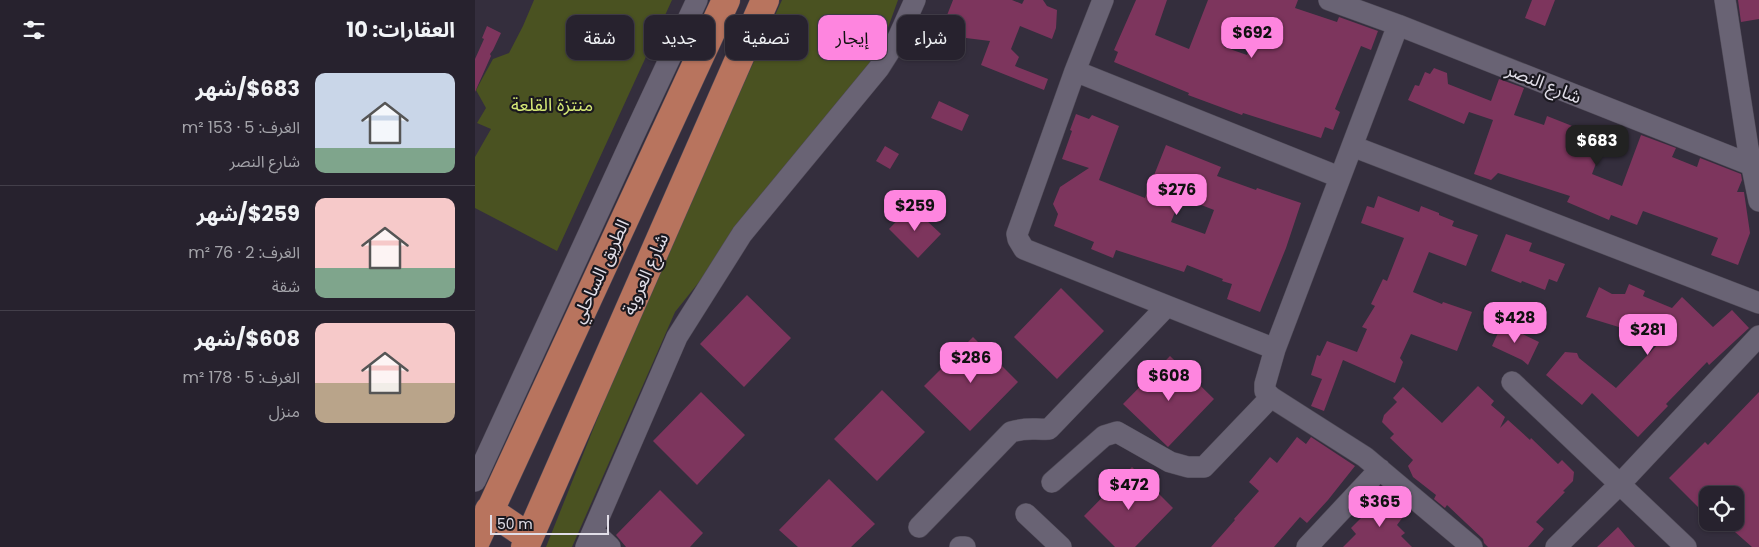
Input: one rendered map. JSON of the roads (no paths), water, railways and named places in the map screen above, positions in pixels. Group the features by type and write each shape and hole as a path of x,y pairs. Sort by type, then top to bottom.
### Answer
{"highway":[{"name":"الطريق الساحلي","path":"479,521 726,0"},
{"name":"شارع العروبة","path":"527,542 765,0"},
{"path":"479,521 527,542"}],"street":[{"path":"475,481 697,0"},
{"path":"610,547 590,539 677,337 742,234 879,68 898,38 915,0"},
{"path":"1103,0 1075,71 1017,234 1018,239 1024,249 1275,349"},
{"name":"شارع النصر","path":"1329,0 1754,158"},
{"name":"شارع النصر","path":"1368,0 1754,158"},
{"path":"1725,0 1754,158 1759,201"},
{"path":"1398,25 1275,349 1265,384 1265,391 1271,397 1365,457 1472,547"},
{"path":"1075,71 1339,177"},
{"path":"1352,146 1759,303"},
{"path":"919,528 1011,432 1025,428 1049,429 1167,306"},
{"path":"1556,547 1620,484 1759,336"},
{"path":"1512,382 1686,547"},
{"path":"1052,482 1104,436 1117,432 1170,462 1188,468 1204,467 1271,397"},
{"path":"1307,547 1380,469"},
{"path":"1026,514 1061,547"},
{"path":"960,547 965,547"}],"park label":[{"name":"منتزة القلعة","path":"552,104"}]}
